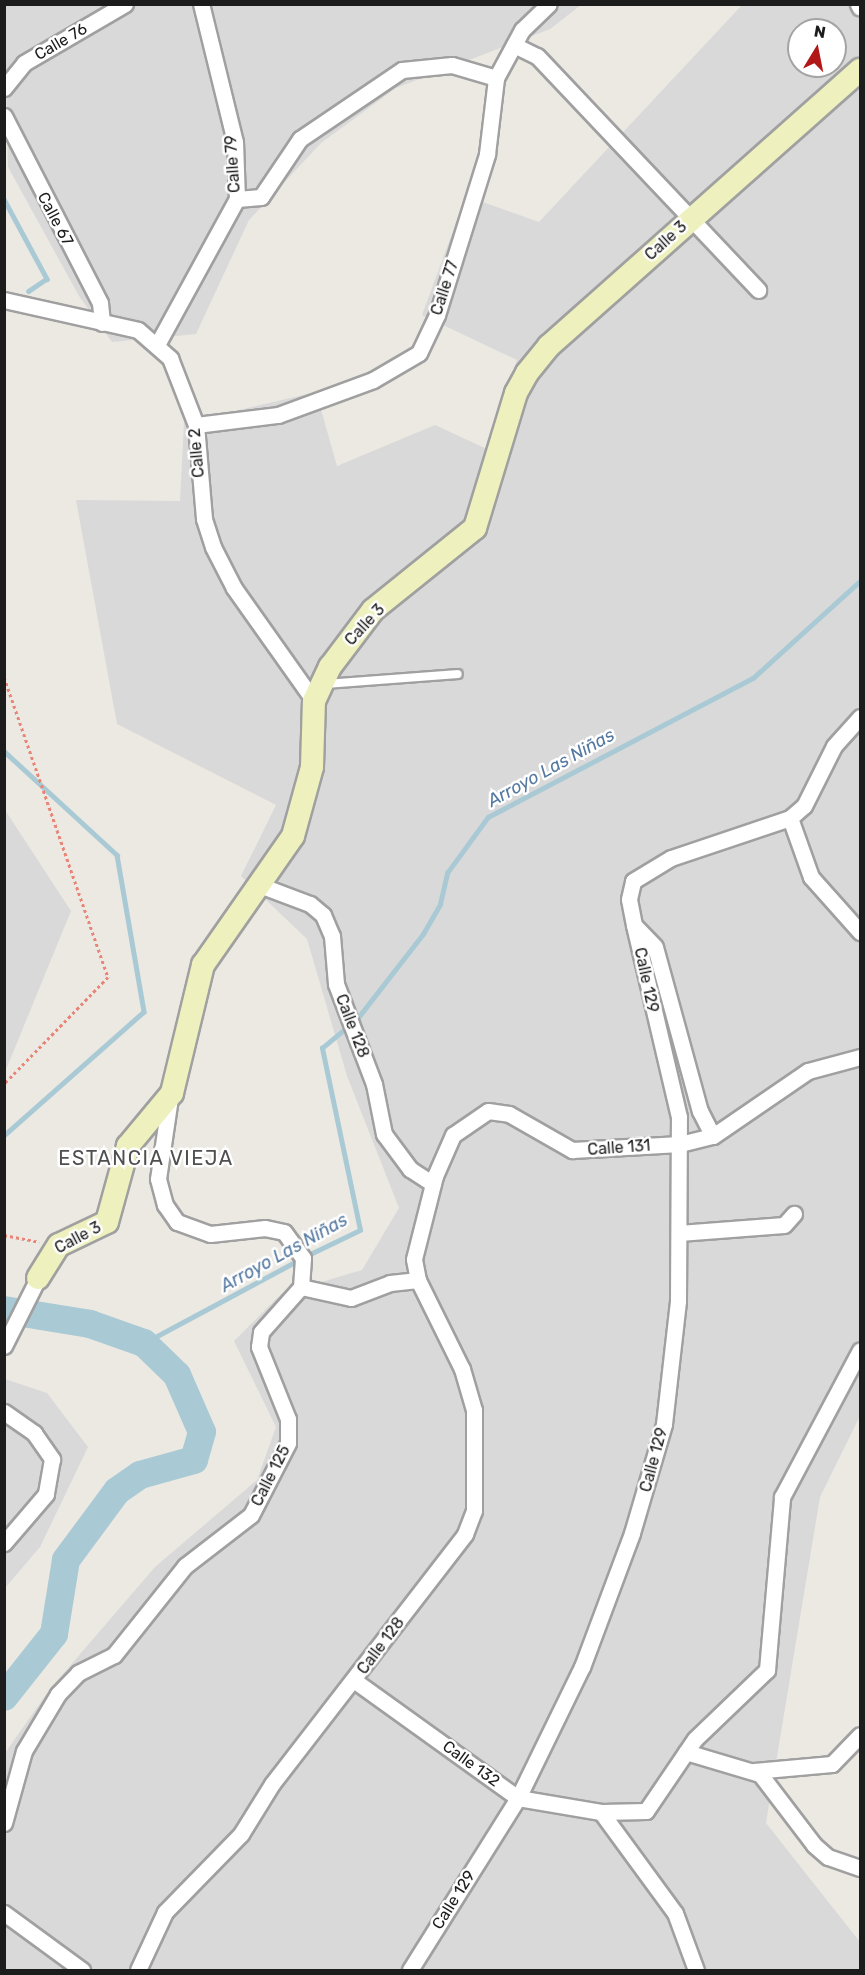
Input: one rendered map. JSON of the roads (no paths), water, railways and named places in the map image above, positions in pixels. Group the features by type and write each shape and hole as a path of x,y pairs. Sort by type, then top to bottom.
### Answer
{"street":[{"name":"Calle 76","path":"4,87 24,63 125,4"},
{"name":"Calle 79","path":"158,344 237,199 235,142 201,4"},
{"name":"Calle 77","path":"196,425 278,415 372,380 419,353 437,315 487,154 496,78 514,45 549,4"},
{"path":"858,4 861,8"},
{"path":"514,45 537,56 689,220 758,290"},
{"path":"237,199 261,197 306,133 402,70 452,65 496,78"},
{"name":"Calle 3","path":"38,1278 58,1245 107,1222 128,1146 172,1093 203,965 262,885 304,808 318,693 374,610 475,528 516,393 527,373 689,220 861,70"},
{"name":"Calle 67","path":"4,116 100,303 102,322"},
{"name":"Calle 2","path":"4,300 138,330 158,344 170,358 196,425 204,519 213,547 234,588 318,693"},
{"path":"861,717 834,746 804,806 790,818 811,877 861,932"},
{"name":"Calle 129","path":"410,1971 518,1798 582,1667 652,1470 668,1400 679,1233 679,1117 629,899 642,872 790,818"},
{"name":"Calle 128","path":"262,885 310,904 323,915 332,936 336,984 374,1084 384,1134 410,1169 433,1184"},
{"path":"634,926 655,947 700,1111 712,1136"},
{"name":"Calle 131","path":"418,1281 416,1239 433,1184 453,1135 488,1111 509,1114 572,1150 680,1144 712,1136 808,1071 861,1057"},
{"path":"172,1093 158,1158 165,1205 177,1222 194,1231 284,1232 303,1258 302,1287 351,1298 390,1282 418,1281"},
{"path":"679,1233 784,1225 794,1214"},
{"path":"4,1346 38,1278"},
{"name":"Calle 128","path":"138,1971 165,1912 241,1834 272,1785 355,1681 465,1534 474,1511 474,1410 462,1369 418,1281"},
{"name":"Calle 125","path":"4,1823 24,1751 58,1694 78,1673 114,1655 185,1566 251,1515 273,1478 290,1434 259,1347 261,1332 302,1287"},
{"path":"861,1350 782,1497 767,1670 686,1752 754,1771 832,1764 861,1735"},
{"path":"4,1412 44,1445 52,1459 46,1494 4,1543"},
{"name":"Calle 132","path":"355,1681 518,1798 601,1812 646,1811 686,1752"},
{"path":"754,1771 814,1845 828,1857 861,1868"},
{"path":"601,1812 675,1913 696,1971"},
{"path":"4,1913 82,1971"}],"lane":[{"path":"318,693 458,674"}],"waterway":[{"path":"4,199 47,279 29,291"},
{"name":"Arroyo Las Niñas","path":"306,1256 360,1230 322,1048 357,1019 423,934 440,904 447,873 488,817 753,678 860,581"},
{"path":"4,751 117,855 144,1012 4,1136"},
{"name":"Arroyo Las Niñas","path":"144,1343 299,1260"},
{"path":"4,1310 90,1324 144,1343 177,1375 202,1432 194,1460 140,1475 117,1491 66,1560 54,1634 4,1697"}],"district":[{"name":"ESTANCIA VIEJA","path":"146,1158"}]}
